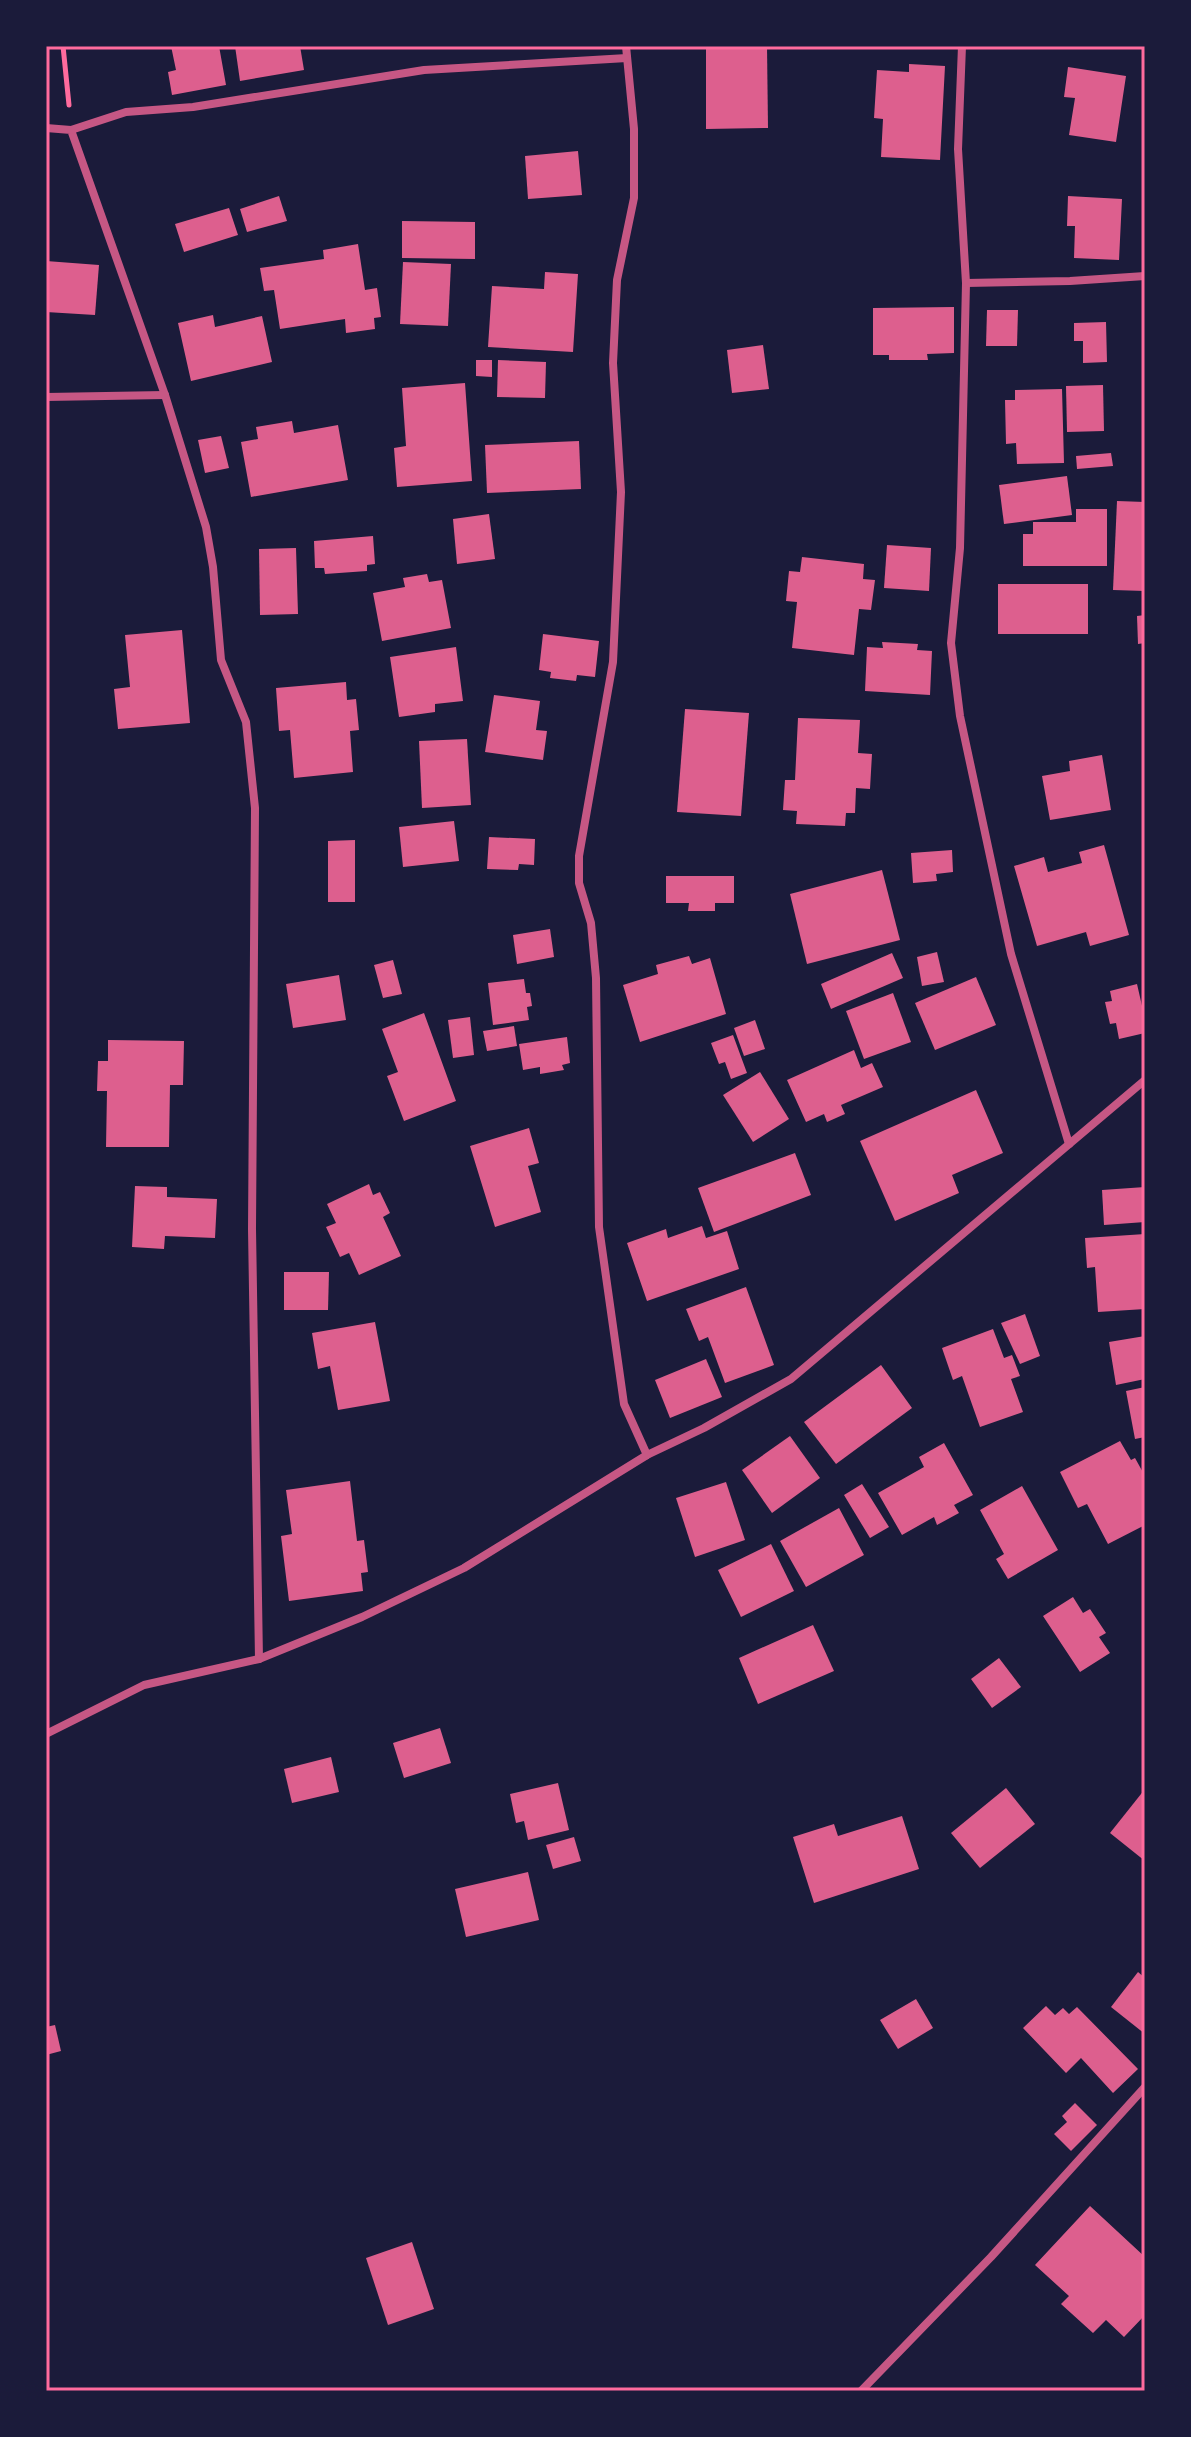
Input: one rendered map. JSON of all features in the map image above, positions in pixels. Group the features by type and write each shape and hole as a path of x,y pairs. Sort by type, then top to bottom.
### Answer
{"street":[{"path":"626,46 634,129 634,198 617,280 613,363 621,492 613,662 579,856 579,883 591,923 596,978 599,1227 624,1404 647,1455"},
{"path":"962,46 958,149 966,283 960,548 951,643 960,716 1011,954 1069,1144"},
{"path":"46,128 71,130 126,112 193,107 424,70 627,58"},
{"path":"71,130 165,395 206,527 213,567 221,660 246,722 255,808 252,1229 259,1659"},
{"path":"966,283 1145,276"},
{"path":"46,397 165,395"},
{"path":"46,1734 144,1685 259,1659 362,1617 464,1568 647,1455 704,1428 791,1379 1145,1080"},
{"path":"861,2391 991,2257 1145,2087"}],"path":[{"path":"63,46 71,130"}],"building":[{"path":"171,46 219,46 226,85 172,95 168,72 176,70"},
{"path":"235,46 300,46 304,70 240,81"},
{"path":"706,46 767,46 768,128 706,129"},
{"path":"909,64 945,66 940,160 881,157 883,119 874,118 877,70 909,72"},
{"path":"1068,67 1126,76 1116,142 1069,135 1075,98 1064,97"},
{"path":"578,151 582,195 528,199 525,156"},
{"path":"279,196 287,221 247,232 240,209"},
{"path":"1068,196 1122,199 1119,260 1074,258 1075,226 1067,226"},
{"path":"229,208 238,235 184,252 175,224"},
{"path":"402,221 475,222 475,259 402,258"},
{"path":"358,244 365,290 377,288 381,317 374,318 375,329 346,333 345,319 280,329 274,290 264,291 260,268 324,259 323,250"},
{"path":"46,261 99,265 95,315 46,312"},
{"path":"403,262 451,264 448,326 400,324"},
{"path":"545,272 578,274 573,352 488,347 492,286 544,289"},
{"path":"954,307 954,353 927,354 928,360 889,360 889,355 873,355 873,308"},
{"path":"987,310 1018,310 1017,346 986,346"},
{"path":"213,315 215,327 262,316 272,362 191,381 178,323"},
{"path":"1106,322 1107,362 1083,363 1083,341 1074,341 1074,323"},
{"path":"763,345 769,389 732,393 727,350"},
{"path":"476,360 492,360 492,377 476,376"},
{"path":"498,360 546,362 545,398 497,397"},
{"path":"465,383 472,481 397,487 394,448 406,446 402,388"},
{"path":"1103,385 1104,431 1067,432 1066,386"},
{"path":"1062,389 1064,463 1017,464 1016,443 1006,444 1005,400 1015,400 1015,390"},
{"path":"292,421 294,433 338,425 348,480 251,497 241,442 258,439 256,427"},
{"path":"221,436 229,468 205,473 198,440"},
{"path":"579,441 581,489 487,493 485,445"},
{"path":"1111,453 1113,466 1077,469 1076,456"},
{"path":"1067,476 1072,515 1004,524 999,485"},
{"path":"1117,501 1145,502 1145,591 1113,590"},
{"path":"1076,509 1107,509 1107,566 1023,566 1023,534 1033,534 1033,522 1076,522"},
{"path":"489,514 495,559 457,564 453,519"},
{"path":"373,536 375,564 367,565 367,571 325,574 324,568 315,568 314,541"},
{"path":"887,545 931,548 929,591 884,588"},
{"path":"296,548 298,614 260,615 259,549"},
{"path":"802,557 864,564 863,579 875,580 871,610 859,609 854,655 792,648 797,602 786,601 789,571 800,572"},
{"path":"427,574 429,582 442,580 451,628 382,641 373,593 405,587 403,578"},
{"path":"998,584 1088,584 1088,634 998,634"},
{"path":"1145,615 1145,643 1138,644 1137,616"},
{"path":"182,630 190,723 118,729 114,689 130,687 125,635"},
{"path":"543,634 599,641 595,677 577,675 576,681 550,678 551,672 539,670"},
{"path":"882,642 918,644 917,650 932,651 930,695 865,691 867,647 883,648"},
{"path":"456,647 463,701 435,704 435,712 399,717 390,657"},
{"path":"346,682 347,700 356,699 359,730 350,731 353,772 294,778 290,730 279,731 276,688"},
{"path":"494,695 540,701 536,730 547,731 543,760 485,752"},
{"path":"685,709 749,713 741,816 677,812"},
{"path":"798,718 860,720 858,753 872,754 870,789 856,788 855,813 846,813 845,826 796,824 797,811 783,810 785,780 795,780"},
{"path":"467,739 471,805 422,808 419,741"},
{"path":"1102,755 1111,810 1050,820 1042,776 1070,771 1069,761"},
{"path":"454,821 459,861 403,867 399,827"},
{"path":"489,837 535,839 534,865 519,864 518,870 487,869"},
{"path":"355,840 355,902 328,902 328,841"},
{"path":"1104,845 1129,935 1090,946 1086,932 1037,946 1014,866 1044,857 1048,872 1082,863 1079,852"},
{"path":"952,850 953,872 936,874 937,881 913,883 911,853"},
{"path":"882,870 900,940 807,964 790,894"},
{"path":"666,876 734,876 734,903 715,903 715,911 688,911 689,903 666,903"},
{"path":"550,929 554,957 517,964 513,935"},
{"path":"937,952 944,982 922,986 917,957"},
{"path":"892,953 903,978 831,1009 821,984"},
{"path":"689,956 692,964 710,958 726,1014 640,1042 623,985 658,974 656,965"},
{"path":"393,960 402,994 383,998 374,965"},
{"path":"339,975 346,1020 293,1028 286,984"},
{"path":"976,977 996,1025 935,1050 915,1003"},
{"path":"524,979 532,1006 527,1007 529,1020 493,1025 488,983"},
{"path":"1137,984 1145,1033 1119,1039 1116,1023 1110,1024 1105,1002 1112,1001 1110,991"},
{"path":"893,993 911,1042 864,1059 846,1011"},
{"path":"424,1013 456,1101 404,1121 387,1076 398,1072 382,1029"},
{"path":"470,1017 474,1055 453,1058 448,1020"},
{"path":"755,1020 765,1049 744,1056 734,1028"},
{"path":"514,1026 517,1046 487,1051 483,1031"},
{"path":"733,1035 747,1073 731,1079 725,1062 719,1064 711,1043"},
{"path":"567,1037 570,1063 562,1065 564,1070 540,1074 540,1067 523,1070 519,1044"},
{"path":"108,1040 184,1041 183,1085 170,1085 169,1147 106,1147 107,1091 97,1091 98,1061 108,1061"},
{"path":"854,1050 861,1068 872,1063 883,1087 841,1105 845,1114 827,1122 824,1114 806,1122 787,1080"},
{"path":"760,1072 789,1119 753,1142 723,1095"},
{"path":"976,1090 1003,1153 952,1175 959,1193 895,1221 860,1141"},
{"path":"529,1128 539,1163 528,1166 541,1212 495,1227 470,1146"},
{"path":"795,1153 811,1195 714,1232 698,1188"},
{"path":"369,1184 373,1195 380,1192 390,1213 383,1217 401,1256 359,1275 349,1253 340,1257 326,1227 336,1223 327,1204"},
{"path":"135,1186 167,1187 167,1197 217,1199 215,1238 165,1236 164,1249 132,1247"},
{"path":"1145,1187 1145,1222 1104,1225 1102,1190"},
{"path":"702,1226 706,1238 727,1231 739,1269 647,1301 627,1243 666,1229 668,1238"},
{"path":"1145,1234 1145,1309 1098,1312 1095,1267 1087,1268 1085,1238"},
{"path":"284,1272 329,1272 328,1310 284,1310"},
{"path":"746,1287 774,1365 725,1383 708,1337 699,1341 686,1309"},
{"path":"1025,1314 1040,1356 1020,1364 1001,1323"},
{"path":"375,1322 390,1401 338,1410 330,1366 318,1369 312,1333"},
{"path":"993,1329 1004,1358 1012,1355 1020,1376 1011,1379 1023,1412 980,1427 962,1376 953,1380 942,1348"},
{"path":"1145,1336 1145,1379 1116,1385 1109,1342"},
{"path":"706,1359 722,1397 670,1418 655,1380"},
{"path":"881,1365 912,1408 836,1464 804,1422"},
{"path":"1145,1387 1145,1437 1135,1439 1126,1391"},
{"path":"790,1436 820,1478 772,1513 742,1470"},
{"path":"1120,1441 1145,1476 1145,1525 1108,1544 1087,1504 1078,1508 1060,1472"},
{"path":"944,1443 973,1495 954,1505 959,1513 937,1525 934,1517 902,1535 878,1493 924,1467 919,1457"},
{"path":"350,1481 357,1541 364,1540 368,1572 361,1573 363,1591 289,1601 281,1536 292,1534 286,1490"},
{"path":"726,1482 745,1540 695,1557 676,1498"},
{"path":"862,1484 889,1527 870,1538 844,1495"},
{"path":"1022,1486 1058,1550 1008,1579 996,1559 1004,1554 980,1510"},
{"path":"839,1508 864,1555 806,1587 780,1541"},
{"path":"771,1544 794,1591 741,1617 718,1570"},
{"path":"1073,1597 1083,1613 1090,1609 1106,1633 1099,1637 1110,1653 1080,1672 1043,1616"},
{"path":"813,1625 834,1671 758,1704 739,1658"},
{"path":"999,1658 1021,1687 992,1708 971,1679"},
{"path":"440,1728 451,1763 404,1778 393,1743"},
{"path":"331,1757 339,1792 292,1803 284,1769"},
{"path":"558,1783 569,1830 528,1840 524,1821 516,1823 510,1794"},
{"path":"1006,1788 1035,1824 980,1868 951,1833"},
{"path":"1145,1789 1145,1861 1110,1833"},
{"path":"902,1816 919,1869 814,1903 793,1837 834,1824 838,1836"},
{"path":"574,1837 581,1861 553,1869 546,1845"},
{"path":"528,1872 539,1920 466,1937 455,1889"},
{"path":"1138,1972 1145,1978 1145,2034 1111,2007"},
{"path":"916,1999 933,2028 898,2049 880,2020"},
{"path":"1046,2006 1055,2015 1063,2008 1069,2014 1077,2007 1138,2069 1113,2093 1081,2058 1066,2073 1023,2028"},
{"path":"55,2025 61,2051 46,2055 46,2027"},
{"path":"1075,2103 1097,2125 1071,2151 1054,2134 1067,2122 1062,2116"},
{"path":"1090,2206 1145,2257 1145,2315 1124,2337 1106,2320 1093,2333 1061,2304 1069,2296 1035,2265"},
{"path":"412,2242 434,2309 388,2325 366,2258"}]}
